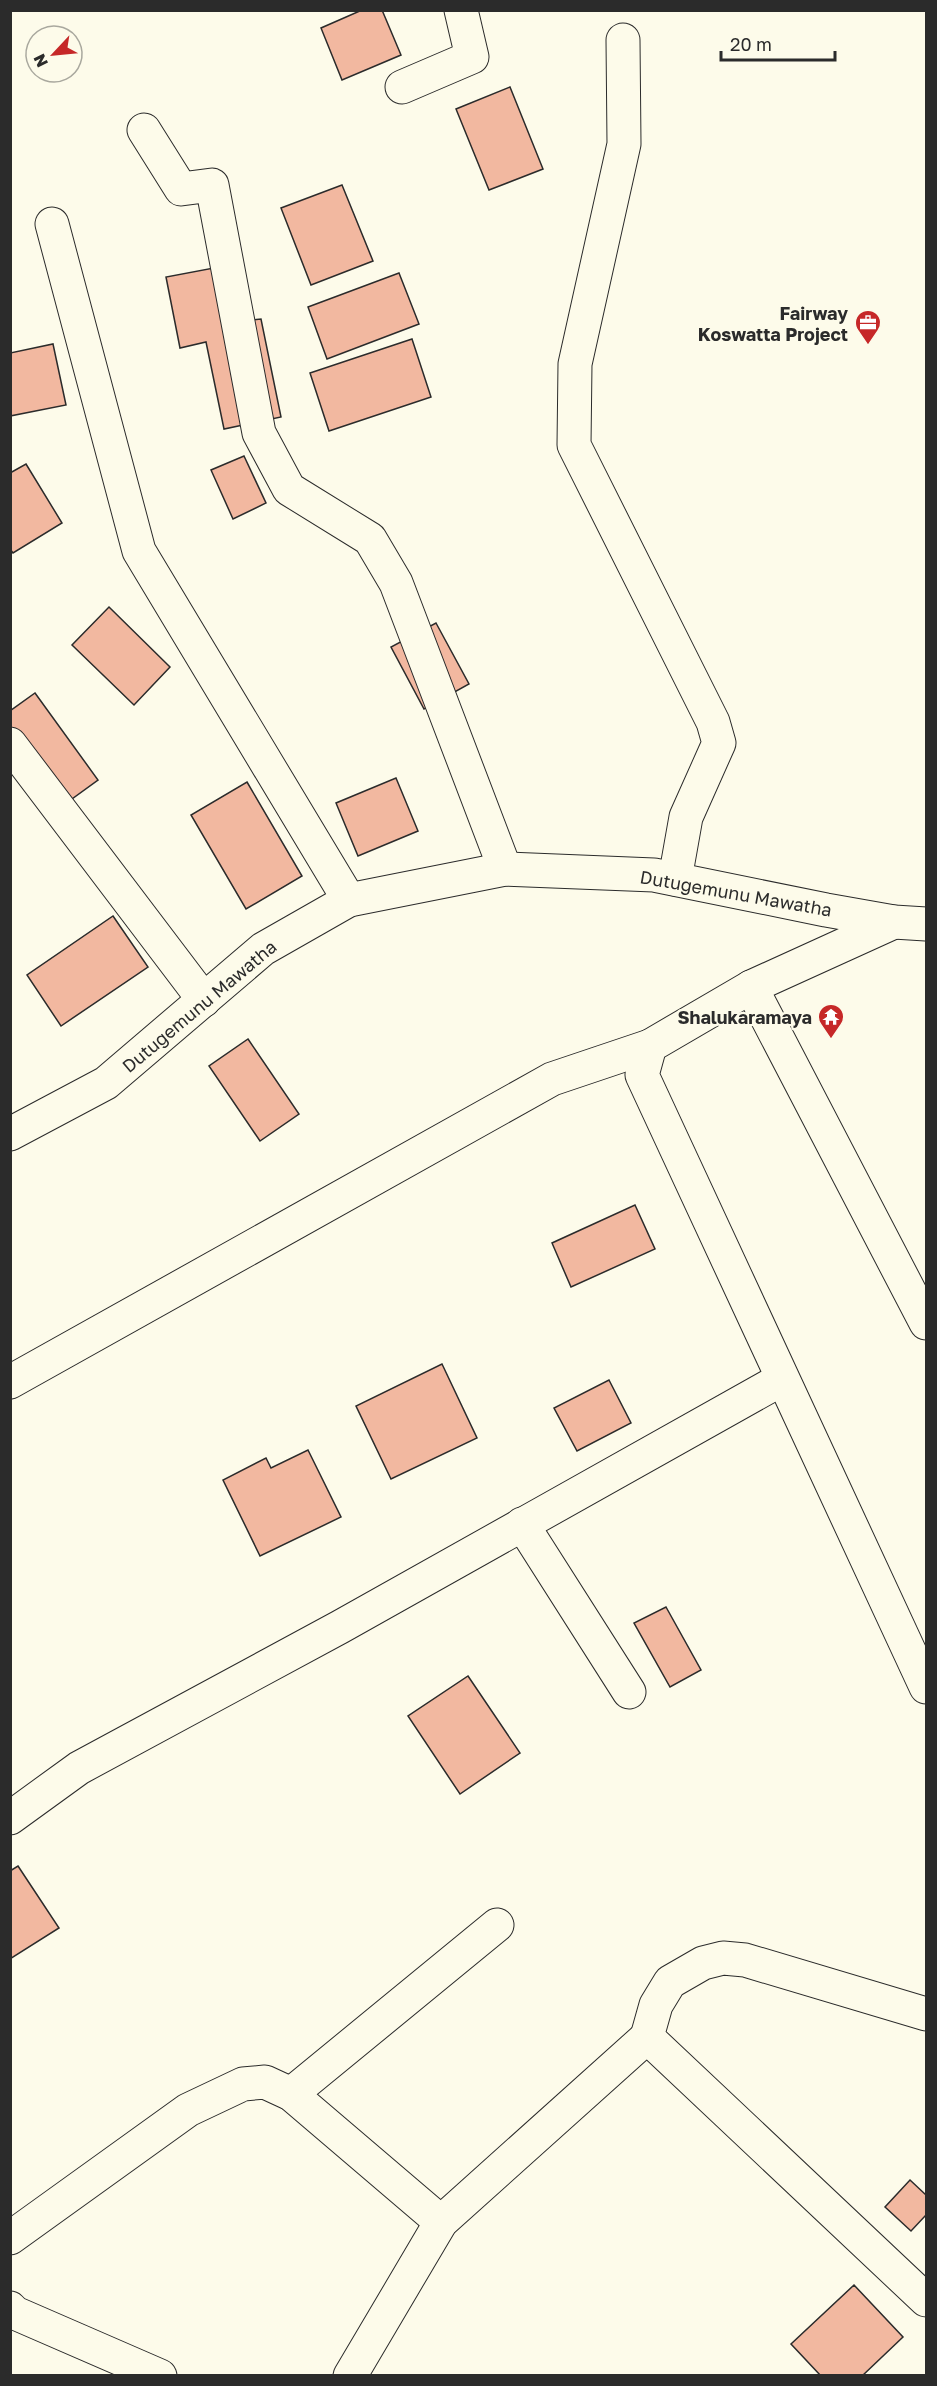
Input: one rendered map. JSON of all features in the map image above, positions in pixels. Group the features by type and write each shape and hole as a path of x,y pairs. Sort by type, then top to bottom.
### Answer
{"street":[{"path":"402,87 472,57 462,10"},
{"path":"623,40 624,144 575,364 574,445 713,722 719,743 686,817 675,879"},
{"path":"144,130 181,189 212,186 259,433 289,489 370,539 396,583 505,869"},
{"path":"52,224 140,551 349,900"},
{"path":"10,744 204,1000"},
{"name":"Dutugemunu Mawatha","path":"10,1134 106,1083 263,949 349,900 505,869 654,875 894,922 927,924"},
{"path":"10,1382 552,1079 650,1046 751,987 894,922"},
{"path":"751,987 927,1323"},
{"path":"650,1046 642,1075 927,1687"},
{"path":"10,1818 79,1768 340,1627 782,1379"},
{"path":"522,1524 629,1692"},
{"path":"291,2094 497,1925"},
{"path":"350,2376 441,2222 647,2037 656,2005 670,1982 703,1963 723,1958 745,1960 927,2014"},
{"path":"647,2037 927,2300"},
{"path":"10,2238 188,2110 243,2084 266,2082 291,2094 441,2222"},
{"path":"10,2308 15,2313 160,2376"}],"building":[{"path":"362,10 382,10 401,55 342,80 321,28"},
{"path":"510,87 543,169 489,190 456,109"},
{"path":"342,185 373,261 311,285 281,208"},
{"path":"240,263 252,320 261,319 281,417 224,429 206,342 180,348 166,277"},
{"path":"399,273 419,324 327,359 308,307"},
{"path":"412,339 431,397 329,431 310,373"},
{"path":"53,344 66,405 10,416 10,353"},
{"path":"244,456 266,503 233,519 211,470"},
{"path":"26,464 62,523 13,553 10,549 10,473"},
{"path":"109,607 170,667 134,705 72,645"},
{"path":"436,623 469,684 424,709 391,647"},
{"path":"35,693 98,780 65,804 10,728 10,711"},
{"path":"396,778 418,831 358,856 336,803"},
{"path":"247,782 302,876 246,909 191,815"},
{"path":"113,916 148,967 61,1026 27,975"},
{"path":"248,1039 299,1114 260,1141 209,1066"},
{"path":"635,1205 655,1249 571,1287 552,1243"},
{"path":"442,1364 477,1438 391,1479 356,1406"},
{"path":"609,1380 631,1423 577,1451 554,1408"},
{"path":"308,1450 341,1517 260,1556 223,1480 266,1458 271,1468"},
{"path":"666,1607 701,1670 670,1687 634,1623"},
{"path":"468,1676 520,1753 460,1794 408,1716"},
{"path":"18,1866 59,1928 10,1959 10,1871"},
{"path":"910,2180 926,2195 926,2215 911,2231 885,2207"},
{"path":"854,2285 903,2337 862,2376 821,2376 791,2344"}],"place":[{"name":"Fairway Koswatta Project","path":"868,346"},
{"name":"Shalukaramaya","path":"831,1040"}]}
